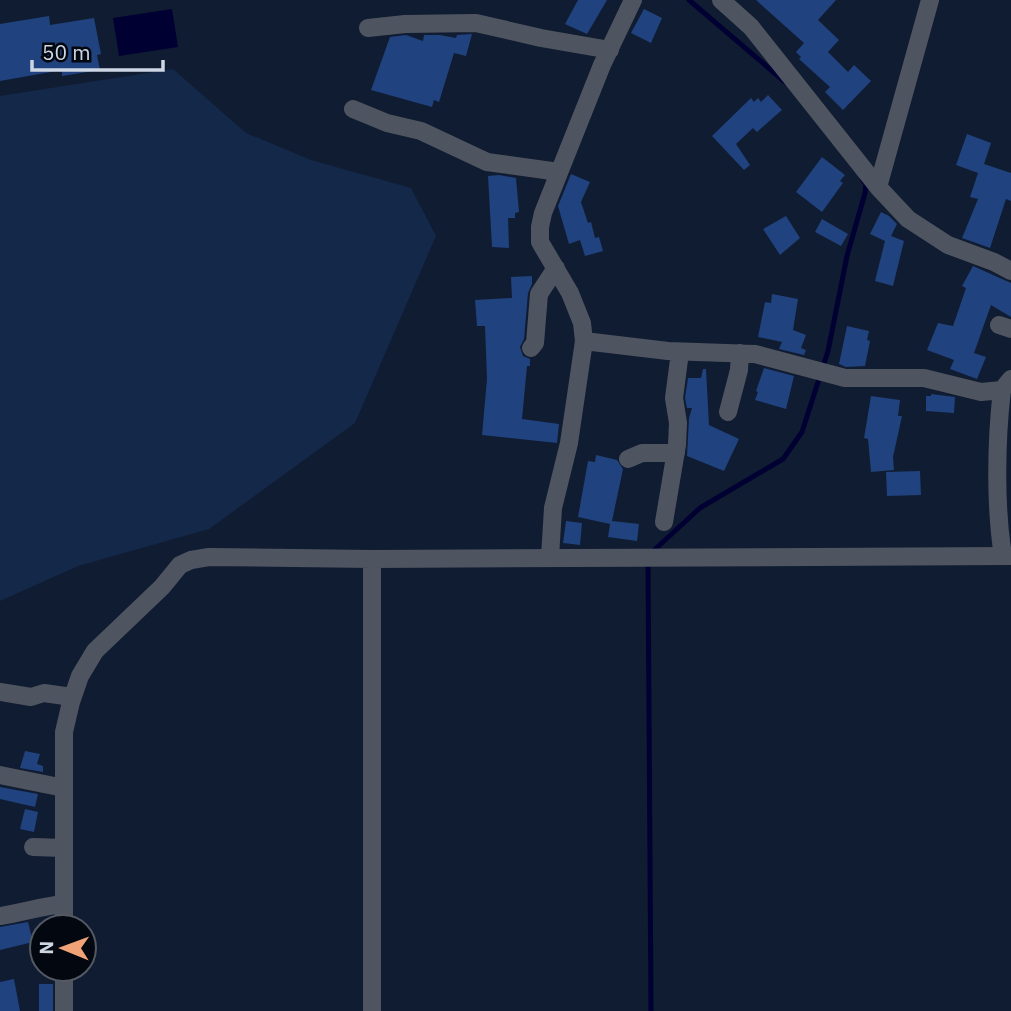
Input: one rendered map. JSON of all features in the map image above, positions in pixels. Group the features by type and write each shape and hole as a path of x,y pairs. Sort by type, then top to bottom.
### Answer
{"street":[{"path":"550,557 552,515 569,443 584,341 582,323 570,293 540,242 540,228 559,172 633,0"},
{"path":"721,0 751,27 878,187 908,219 947,245 995,262 1011,271"},
{"path":"878,187 930,0"},
{"path":"368,29 405,24 477,23 610,50"},
{"path":"353,109 387,123 421,131 487,162 559,172"},
{"path":"531,348 535,343 532,294 556,268"},
{"path":"64,913 64,732 72,697 80,676 95,651 162,587 180,565 191,560 209,557 372,559 1007,556 999,507 999,416 1006,385 981,392 924,378 845,378 755,354 680,352 584,341"},
{"path":"664,522 676,453 678,423 674,398 680,352"},
{"path":"728,412 739,370 740,353"},
{"path":"628,459 642,453 676,453"},
{"path":"372,559 372,1011"},
{"path":"0,692 31,697 44,693 72,697"},
{"path":"0,775 64,788"},
{"path":"33,847 64,848"},
{"path":"0,916 64,904"},
{"path":"64,983 64,1011"}],"shaded area":[{"path":"172,9 178,47 119,56 113,18"},
{"path":"173,69 246,133 311,160 411,188 436,236 355,423 209,529 78,566 0,601 0,96"}],"building":[{"path":"578,0 607,0 587,34 565,24"},
{"path":"756,0 836,0 818,20 839,40 828,52 848,72 854,65 871,81 843,110 825,92 830,87 799,59 801,57 796,52 804,43"},
{"path":"644,9 662,18 651,43 631,33"},
{"path":"49,16 50,25 94,18 101,54 97,55 100,70 62,76 62,70 0,81 0,24"},
{"path":"472,34 466,56 454,53 439,102 434,100 432,107 371,90 390,37 406,35 423,41 424,35 456,38 457,35"},
{"path":"768,95 782,110 757,132 753,128 736,144 750,165 744,170 712,136 751,98 754,102 758,98 761,102"},
{"path":"967,134 991,143 984,164 1011,173 1011,201 1006,199 990,248 962,238 978,199 970,197 978,173 956,165"},
{"path":"822,157 845,175 840,181 843,183 822,212 796,192"},
{"path":"571,174 590,182 581,202 588,223 591,222 595,238 599,237 603,251 585,256 580,240 569,244 558,206"},
{"path":"488,176 516,178 519,212 515,213 515,218 508,218 509,248 492,247"},
{"path":"881,212 897,224 891,236 904,241 893,286 875,281 885,241 870,234"},
{"path":"786,216 800,238 780,255 763,229"},
{"path":"822,219 848,234 841,246 815,232"},
{"path":"973,266 1011,283 1011,317 991,305 974,353 986,357 977,379 950,369 954,360 927,350 938,323 953,326 966,288 962,286"},
{"path":"532,276 524,339 520,347 523,356 530,359 522,419 559,424 557,443 482,435 487,379 485,326 477,326 475,300 512,298 511,277"},
{"path":"772,294 798,299 793,330 806,335 801,348 806,350 804,355 779,349 782,342 758,337 765,302 771,303"},
{"path":"847,326 869,331 867,340 870,341 865,366 846,367 839,364"},
{"path":"764,368 794,376 786,409 755,400"},
{"path":"703,369 706,369 709,425 739,439 724,471 687,456 692,408 687,408 685,398 688,378 701,378"},
{"path":"931,394 955,397 954,413 926,411 926,396"},
{"path":"871,396 900,400 898,416 902,416 893,457 894,470 871,472 868,439 864,438"},
{"path":"596,455 617,460 623,469 612,521 639,524 637,541 608,537 610,524 578,517 588,461 595,462"},
{"path":"920,471 921,495 887,496 886,472"},
{"path":"566,521 582,523 580,545 563,543"},
{"path":"25,751 40,754 37,764 43,766 43,772 20,768"},
{"path":"0,787 38,794 35,807 0,799"},
{"path":"25,809 38,812 34,832 20,829"},
{"path":"28,922 28,943 0,950 0,927"},
{"path":"14,979 20,1011 0,1011 0,982"},
{"path":"39,984 53,984 53,1011 39,1011"}],"waterway":[{"path":"689,0 785,82"},
{"path":"652,552 700,508 783,459 802,432 828,351 847,256 865,193 866,184 863,180"},
{"path":"648,561 651,1011"}]}
